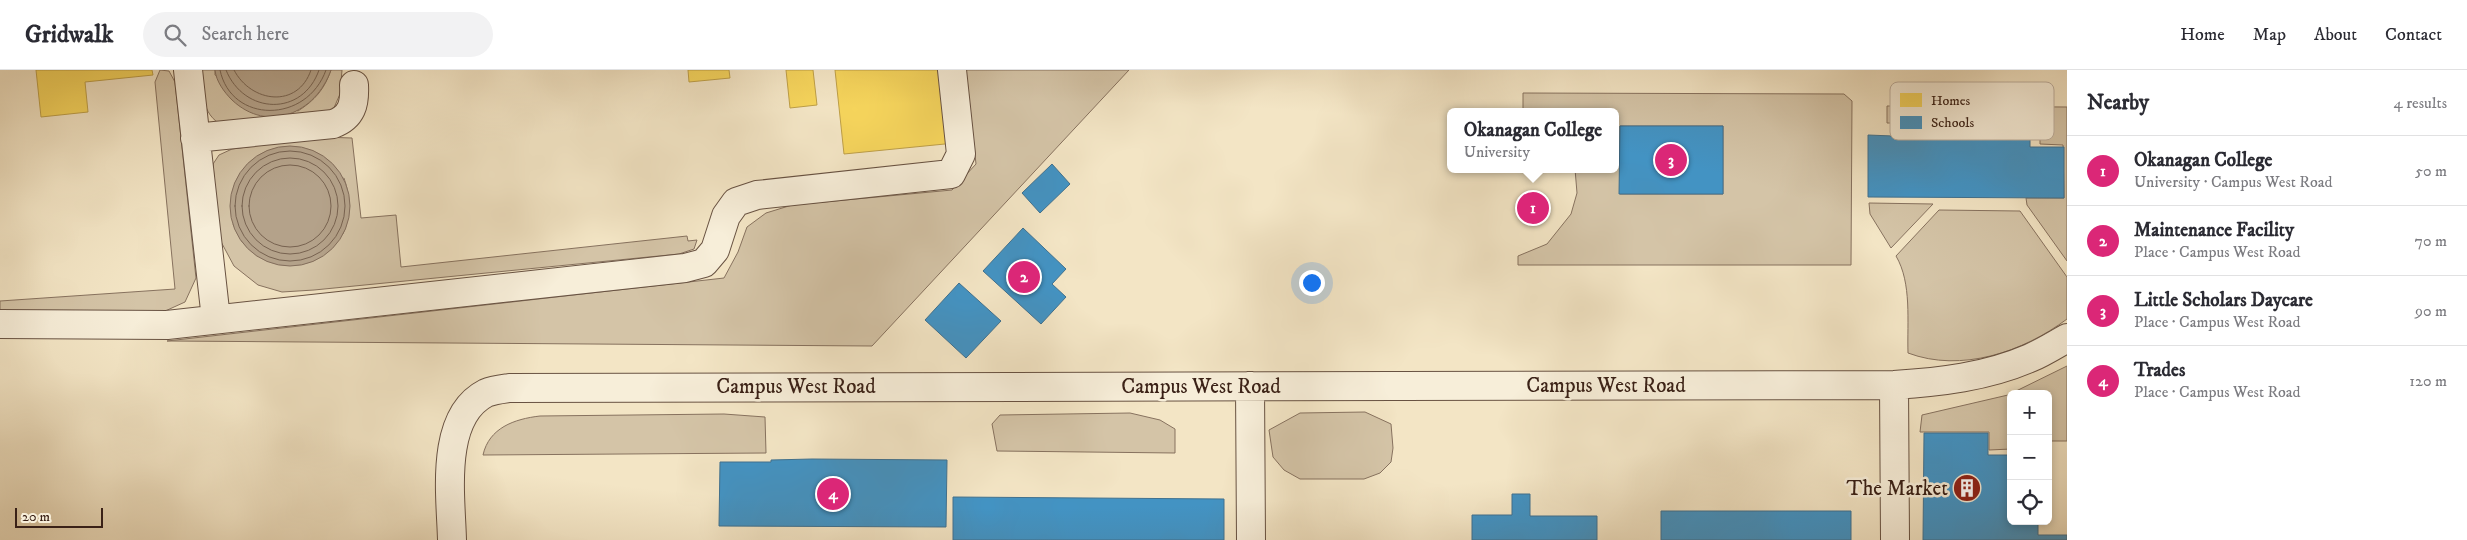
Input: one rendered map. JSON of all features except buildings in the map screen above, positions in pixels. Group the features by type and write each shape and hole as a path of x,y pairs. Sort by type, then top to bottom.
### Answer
{"street":[{"path":"188,70 216,320"},
{"path":"0,324 167,325 685,268 704,263 715,250 726,216 736,202 757,195 951,174 961,154 952,70"},
{"path":"195,138 333,124 344,120 350,113 354,104 354,85"},
{"name":"Campus West Road","path":"452,540 451,449 463,417 477,399 488,392 509,388 1894,385 1939,382 1981,374 2030,358 2067,338"},
{"path":"1894,385 1895,540"},
{"path":"1250,386 1251,540"}],"shaded area":[{"path":"160,70 169,71 175,82 196,278 185,302 163,312 0,311 0,301 175,289 155,82"},
{"path":"201,70 215,70 215,75 298,111 318,94 331,70 342,70 340,94 333,110 222,125 210,115 204,102"},
{"path":"966,70 1129,70 872,346 167,341 724,278 738,252 747,227 766,213 792,205 952,190 976,164"},
{"path":"1523,93 1844,94 1852,101 1851,265 1518,265 1518,256 1547,244 1571,214 1577,193 1575,173 1619,173 1619,108 1523,108","holes":["1620,126 1723,126 1723,194 1620,194"]},
{"path":"1887,106 1890,106 1890,123 1887,123"},
{"path":"2054,107 2067,107 2067,261 2027,205 2026,198 2064,198 2063,145 2040,144 2040,140 2054,140"},
{"path":"322,137 352,138 361,218 396,215 401,267 687,236 688,241 697,240 694,249 679,254 282,292 258,285 234,266 219,238 213,164 219,155 232,149","holes":["344,178 349,213 343,234 257,256 242,242 233,224"]},
{"path":"1869,203 1933,204 1891,248 1870,214"},
{"path":"1939,210 2020,211 2067,277 2067,319 2031,341 1991,356 1949,361 1928,359 1908,353 1907,290 1896,256"},
{"path":"2067,366 2067,441 2052,441 2052,390 2018,390"},
{"path":"2007,395 2007,449 1989,450 1989,432 1920,432 1922,415"},
{"path":"1365,412 1391,424 1393,448 1391,462 1380,473 1364,479 1300,479 1284,470 1273,457 1269,430 1300,413"},
{"path":"1130,413 1160,420 1175,429 1175,453 997,451 992,424 1000,415"},
{"path":"724,414 765,417 766,453 483,455 491,438 504,426 530,417"}],"water":[{"path":"215,70 331,70 324,85 314,98 303,107 289,114 275,117 261,116 246,110 232,100 221,86"},
{"path":"290,146 302,147 313,151 323,156 332,164 340,173 345,183 349,194 349,218 345,229 340,239 332,248 323,256 313,261 302,265 290,266 278,265 267,261 257,256 248,248 240,239 235,229 231,218 230,206 231,194 235,183 240,173 248,164 257,156 267,151 278,147"}],"place":[{"name":"Little Scholars Daycare","path":"1671,160"},
{"name":"Okanagan College","path":"1533,208"},
{"name":"Maintenance Facility","path":"1024,277"},
{"name":"The Market","path":"1967,488"},
{"name":"Trades","path":"833,494"}]}
